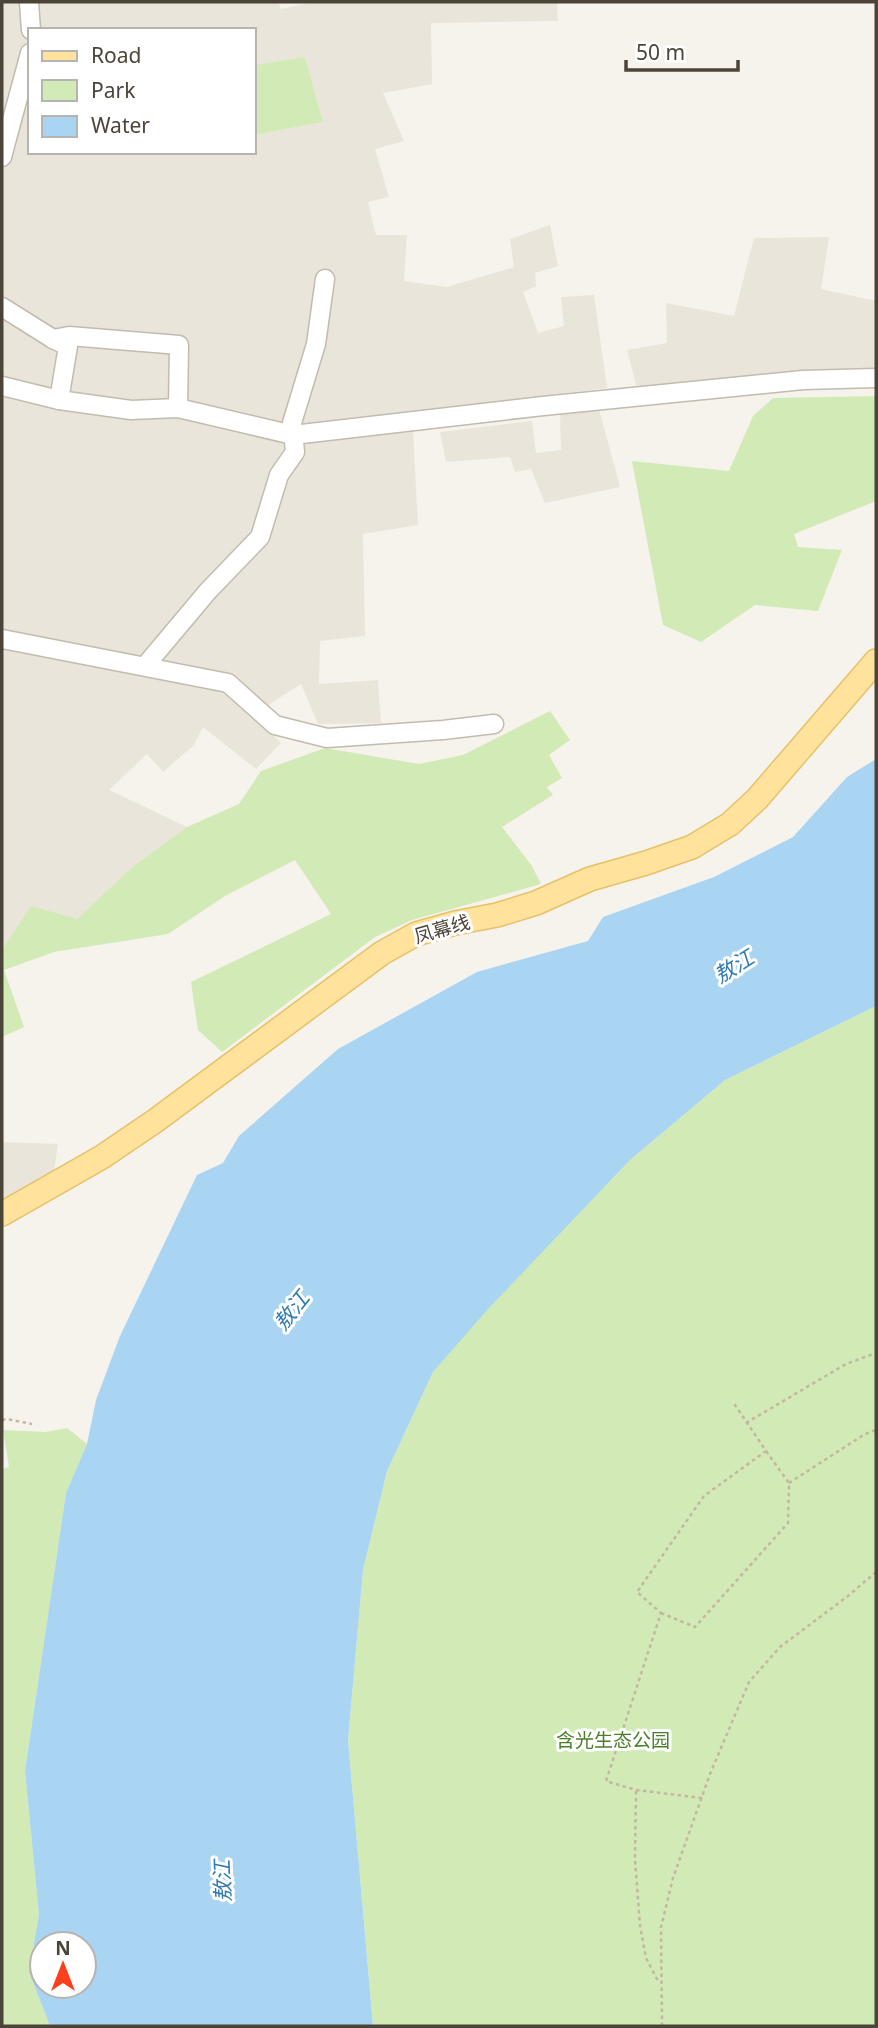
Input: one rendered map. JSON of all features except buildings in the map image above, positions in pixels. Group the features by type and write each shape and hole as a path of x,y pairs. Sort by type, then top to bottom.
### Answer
{"main road":[{"name":"凤幕线","path":"2,1214 134,1136 382,953 416,934 536,903 590,880 692,847 730,824 757,799 876,661"}],"street":[{"path":"29,2 31,28"},
{"path":"2,157 28,60"},
{"path":"145,666 208,591 260,537 279,475 295,452 292,423 316,344 325,279"},
{"path":"2,307 68,346 59,400"},
{"path":"53,339 69,336 179,345 178,408"},
{"path":"2,386 59,400 131,410 178,408 293,435 543,405 776,383 876,378"},
{"path":"2,639 228,683 275,725 327,738 495,724"}],"path":[{"path":"746,1423 846,1364 876,1353"},
{"path":"733,1402 789,1483 788,1522 695,1627 661,1614 637,1592 704,1496 766,1451"},
{"path":"2,1420 32,1424"},
{"path":"789,1483 865,1434 876,1430"},
{"path":"662,2026 661,1927 673,1878 710,1774 749,1682 780,1647 848,1597 876,1572"},
{"path":"661,1614 606,1781 636,1790 702,1798"},
{"path":"636,1790 635,1858 640,1926 646,1958 661,1986"}],"shaded area":[{"path":"2,2 278,2 281,9 314,2 557,2 558,21 431,23 432,84 383,93 404,141 375,149 389,197 368,202 376,235 407,235 404,281 447,287 514,267 510,239 550,225 558,266 535,273 536,286 523,292 538,333 564,326 561,297 594,295 607,388 412,412 418,525 363,534 365,636 320,641 319,684 378,680 381,723 318,724 301,684 253,715 281,743 256,769 203,727 194,745 163,772 147,754 109,790 187,827 132,867 77,919 2,950"},
{"path":"829,237 821,289 876,301 876,374 637,388 627,350 667,343 666,303 734,316 754,238"},
{"path":"599,409 620,487 545,503 531,469 515,472 510,457 446,462 440,432 532,421 536,453 561,450 560,413"},
{"path":"2,1142 58,1144 54,1172 2,1202"}],"green space":[{"path":"305,57 323,122 256,135 256,65"},
{"path":"876,396 876,501 794,534 798,547 842,550 818,611 755,605 701,642 663,625 632,461 729,471 753,416 773,398"},
{"path":"550,711 570,740 549,755 562,778 547,787 553,795 502,827 532,866 541,884 412,920 375,937 222,1052 198,1030 191,982 331,914 295,860 225,896 168,934 54,952 4,970 24,1027 2,1037 2,950 31,906 77,919 132,867 187,827 239,804 261,771 325,748 419,764 463,755"},
{"name":"含光生态公园","path":"876,1006 876,2026 373,2026 348,1740 363,1570 387,1471 433,1372 487,1309 630,1160 725,1080"},
{"path":"67,1428 87,1444 66,1493 25,1771 39,1915 36,1930 28,1930 28,2000 40,2000 50,2026 2,2026 2,1469 9,1467 3,1430 45,1432"}],"water":[{"name":"敖江","path":"876,759 876,1006 725,1080 630,1160 488,1309 433,1372 387,1471 363,1570 348,1740 373,2026 50,2026 40,2000 98,2000 98,1930 36,1930 39,1915 25,1771 66,1493 87,1444 96,1400 120,1336 197,1175 223,1163 239,1136 338,1049 477,972 588,941 603,917 714,877 793,837 847,777"}]}
